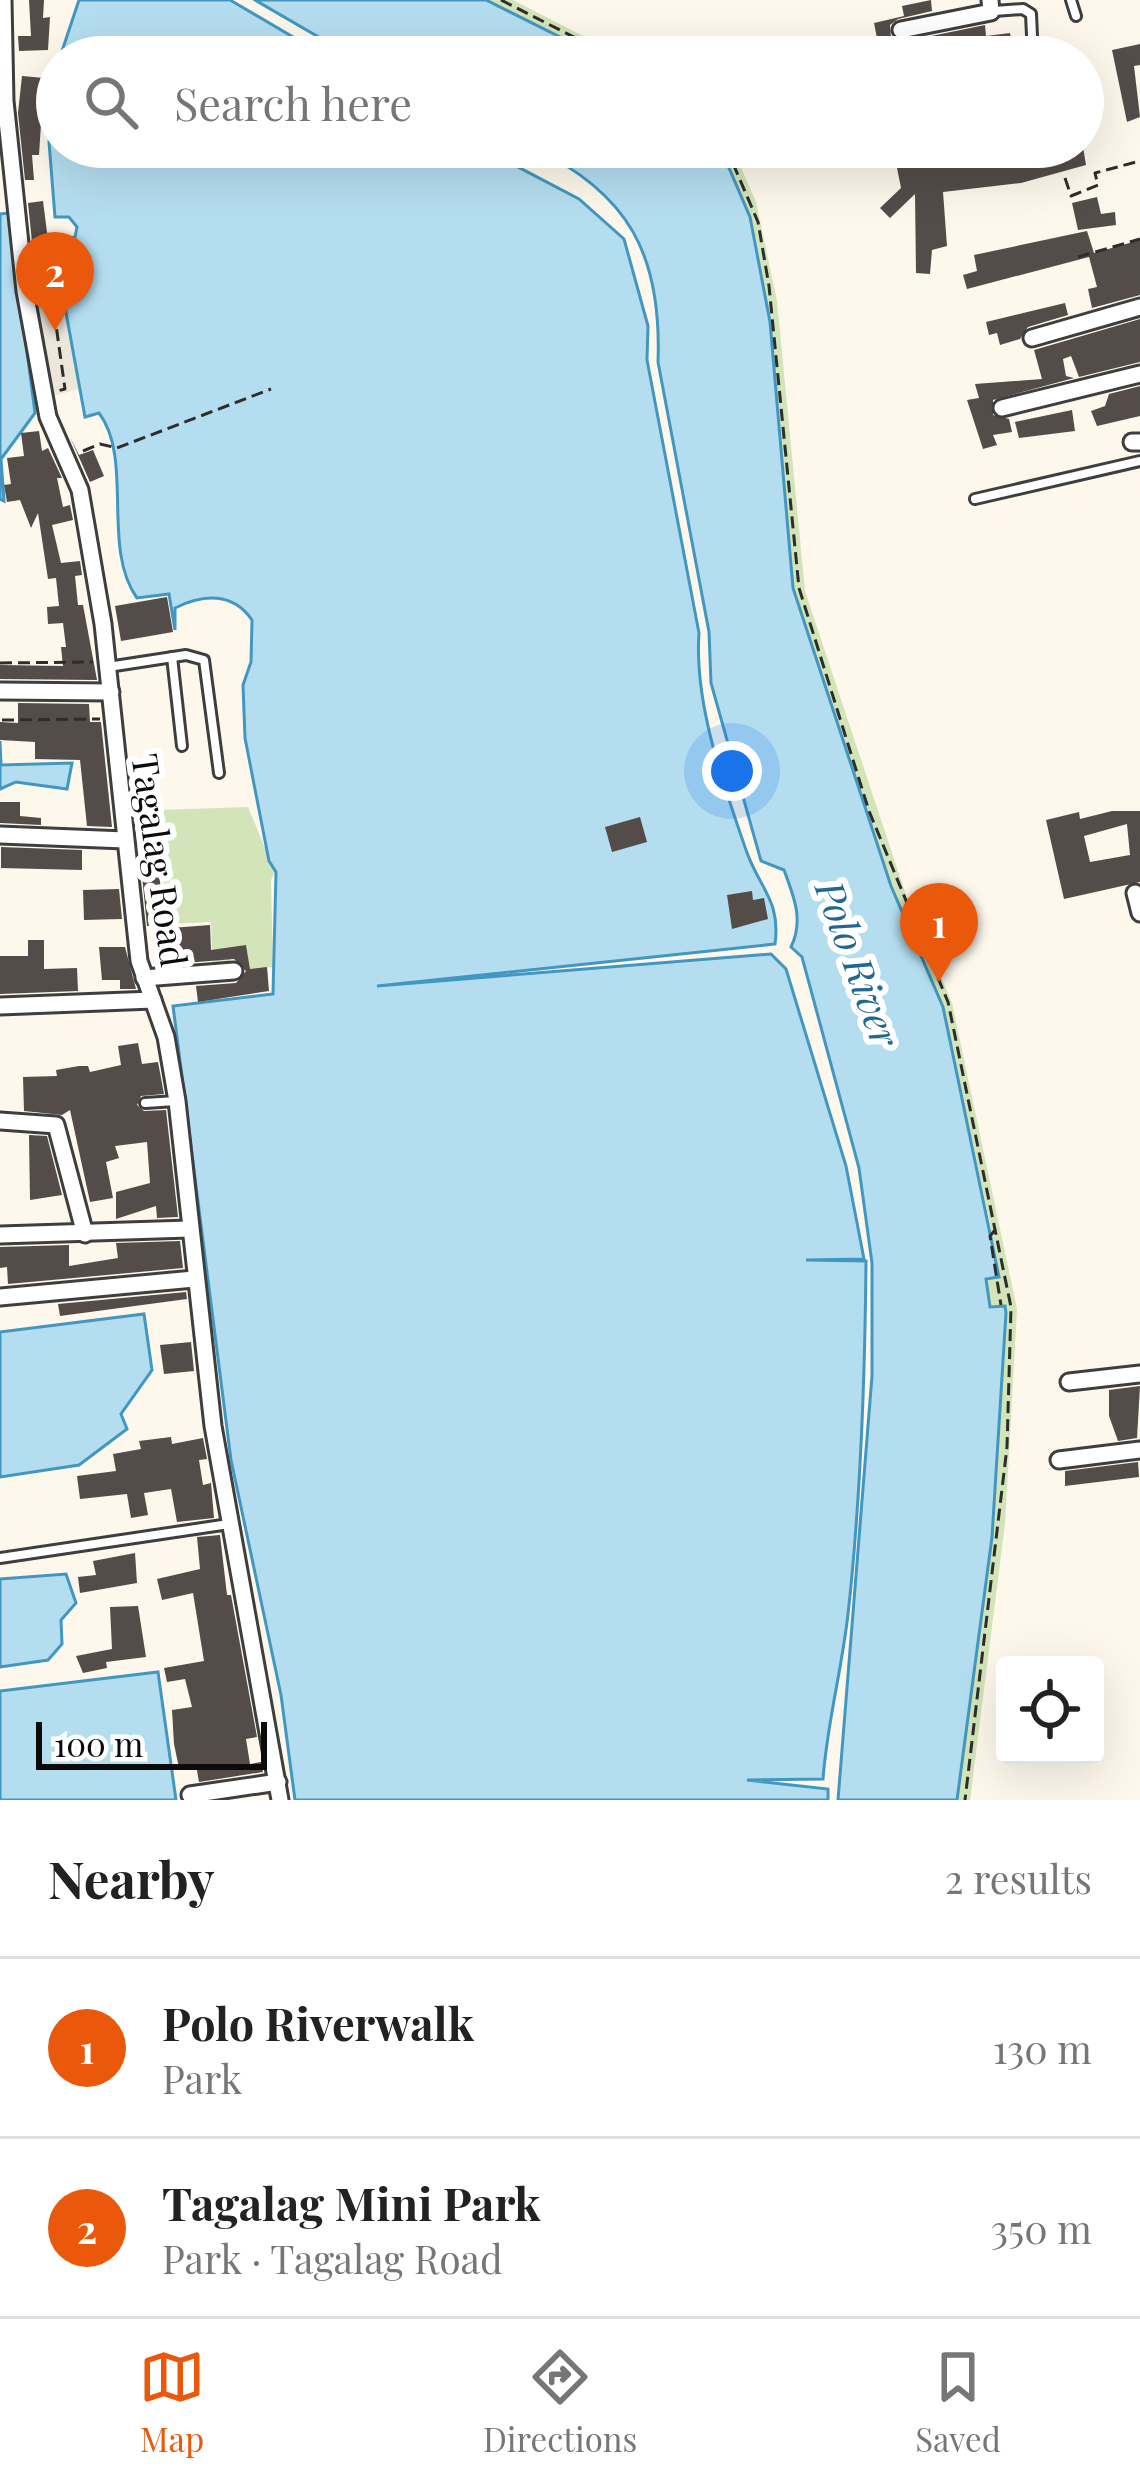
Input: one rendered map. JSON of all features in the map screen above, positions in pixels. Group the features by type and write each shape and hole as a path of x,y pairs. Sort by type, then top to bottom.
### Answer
{"street":[{"name":"Tagalag Road","path":"4,0 12,199 25,291 48,417 80,490 108,664 124,840 144,978 177,1101 194,1279 230,1524 279,1791"},
{"path":"901,30 990,6"},
{"path":"1032,338 1140,307"},
{"path":"1002,408 1140,374"},
{"path":"0,691 111,692"},
{"path":"0,835 124,840"},
{"path":"1135,893 1140,913"},
{"path":"144,978 234,971"},
{"path":"0,1006 153,1000"},
{"path":"0,1121 56,1124 85,1234"},
{"path":"0,1235 189,1229"},
{"path":"0,1297 194,1279"},
{"path":"1069,1382 1140,1374"},
{"path":"1059,1460 1140,1450"},
{"path":"190,1796 279,1791"}],"lane":[{"path":"1071,0 1076,16"},
{"path":"990,6 1028,10 1031,36"},
{"path":"975,499 1140,461"},
{"path":"172,657 182,746"},
{"path":"108,664 199,658 208,667 219,773"},
{"path":"145,1103 177,1101"},
{"path":"0,1558 230,1524"}],"path":[{"path":"501,0 572,36"},
{"path":"1065,178 1071,196 1098,185 1095,173 1140,161"},
{"path":"735,168 758,222 770,286 799,588 869,811 948,1002 1011,1307 1008,1425 965,1800"},
{"path":"1078,257 1140,239"},
{"path":"26,248 45,247 65,389 51,393"},
{"path":"65,459 100,444 117,448 271,389"},
{"path":"0,663 108,664"},
{"path":"2,720 113,719"},
{"path":"996,1229 990,1236 1001,1305"}],"green space":[{"path":"476,0 513,0 583,36 550,36"},
{"path":"729,168 741,168 756,202 777,301 805,591 906,895 952,1003 1017,1309 1005,1524 970,1800 957,1800 986,1542 992,1537 1005,1307 990,1308 986,1279 992,1278 991,1228 943,1007 891,886 793,588 781,525 750,217"},
{"path":"248,807 275,872 271,880 273,967 250,969 246,945 229,948 231,967 213,970 211,922 167,924 158,810"}],"shaded area":[{"path":"53,241 79,389 52,396 25,244"}],"water":[{"path":"79,0 230,0 291,36 67,36"},
{"path":"255,0 486,0 558,36 317,36"},
{"path":"51,168 520,168 579,199 624,239 648,326 647,360 699,633 706,715 746,850 772,905 775,944 377,986 771,954 786,969 846,1166 864,1259 806,1260 866,1261 862,1438 848,1614 823,1779 747,1780 828,1789 828,1800 295,1800 281,1695 231,1460 173,1006 273,994 276,872 269,861 245,738 243,685 251,662 252,620 236,604 207,598 175,608 175,630 169,594 137,598 126,578 118,530 115,454 99,413 85,417 53,241 75,237 77,227 69,217 55,217"},
{"name":"Polo River","path":"569,168 729,168 750,217 770,322 793,588 891,886 943,1007 999,1277 986,1279 990,1307 1005,1306 1006,1313 992,1537 957,1800 838,1800 872,1376 872,1263 859,1168 802,957 791,947 797,927 794,899 784,870 761,861 711,683 709,632 658,362 654,290 633,232 593,185"},
{"path":"9,213 35,413 1,459 4,501 0,499 0,214"},
{"path":"0,741 1,765 72,763 67,789 16,782 0,789"},
{"path":"144,1314 152,1370 121,1414 127,1429 79,1465 0,1477 0,1332"},
{"path":"66,1574 76,1603 61,1620 62,1644 48,1660 0,1667 0,1579"},
{"path":"158,1672 176,1800 0,1800 0,1691"}],"building":[{"path":"29,0 44,0 43,18 50,17 49,36 36,36 36,50 19,51 18,36 31,36"},
{"path":"931,0 932,11 898,19 890,25 891,36 877,36 874,23 904,16 902,6"},
{"path":"985,25 986,36 931,36"},
{"path":"1140,44 1140,65 1134,66 1140,117 1127,122 1112,50"},
{"path":"22,76 36,77 34,180 25,180 18,113"},
{"path":"897,168 1075,168 1021,183 943,192 947,246 932,250 930,274 916,273 915,194 890,218 880,208 901,188"},
{"path":"1097,197 1101,214 1115,212 1116,225 1078,230 1072,203"},
{"path":"43,201 48,240 32,242 28,203"},
{"path":"1087,231 1094,253 1140,240 1140,295 1092,308 1088,289 1097,287 1089,257 967,289 963,275 977,271 974,255"},
{"path":"1065,303 1068,315 1028,327 1020,339 1000,345 997,333 989,335 986,322"},
{"path":"1140,319 1140,362 1079,377 1071,356 1063,359 1066,376 1074,378 993,400 993,415 1009,419 1012,432 993,435 997,445 983,449 967,400 979,398 975,384 1042,379 1034,350"},
{"path":"1140,386 1140,416 1097,426 1091,411 1105,406 1109,394"},
{"path":"1072,410 1075,431 1019,438 1015,422"},
{"path":"39,431 42,451 48,448 62,478 57,478 63,507 70,505 73,520 52,525 61,563 80,561 82,575 75,576 78,605 83,605 97,680 0,679 0,665 63,666 61,647 66,647 63,623 48,624 47,607 59,606 56,578 48,579 38,513 31,528 20,500 7,502 4,485 11,484 7,458 24,456 21,433"},
{"path":"70,437 79,455 93,450 104,476 90,482"},
{"path":"167,597 173,632 121,641 115,606"},
{"path":"18,703 89,704 90,722 101,722 112,827 87,826 80,760 35,759 35,742 0,740 0,722 18,723"},
{"path":"0,802 20,802 20,816 41,818 41,825 0,823"},
{"path":"1112,811 1140,811 1140,882 1064,899 1046,820 1079,812 1080,819","holes":["1127,824 1130,855 1090,862 1084,836"]},
{"path":"640,817 647,842 612,852 605,827"},
{"path":"154,833 165,923 147,926 138,835"},
{"path":"1,847 82,850 82,870 1,868"},
{"path":"119,889 122,919 84,920 83,890"},
{"path":"752,891 753,900 764,898 768,919 732,929 727,895"},
{"path":"210,925 211,950 246,945 250,969 267,967 269,991 198,1002 196,986 236,983 246,971 234,959 173,964 171,928"},
{"path":"28,940 44,940 44,969 77,968 78,991 0,994 0,956 28,956"},
{"path":"99,947 125,947 136,989 120,989 120,980 102,980"},
{"path":"138,1043 142,1064 158,1062 164,1094 141,1096 137,1105 144,1111 166,1110 178,1217 157,1218 156,1206 116,1219 116,1192 150,1183 147,1142 115,1146 119,1158 106,1162 113,1198 90,1202 70,1110 62,1115 24,1111 23,1077 57,1076 56,1070 79,1066 88,1066 90,1072 121,1065 118,1046"},
{"path":"29,1135 47,1136 62,1195 30,1200"},
{"path":"180,1241 183,1268 8,1284 7,1267 0,1268 0,1247 69,1245 69,1266 118,1258 116,1243"},
{"path":"186,1292 187,1299 60,1316 58,1304"},
{"path":"191,1342 194,1371 164,1374 160,1345"},
{"path":"1140,1386 1137,1438 1118,1441 1109,1416 1109,1390"},
{"path":"171,1437 172,1444 203,1438 207,1459 199,1460 203,1485 211,1483 214,1518 177,1522 171,1489 144,1493 148,1515 131,1518 127,1494 80,1499 77,1476 116,1471 113,1454 141,1449 139,1441"},
{"path":"1138,1462 1139,1477 1065,1486 1065,1471"},
{"path":"220,1535 227,1595 231,1595 257,1737 246,1739 250,1764 261,1762 263,1772 199,1782 196,1765 179,1768 174,1744 172,1710 192,1707 185,1679 167,1682 164,1668 204,1661 193,1593 162,1600 157,1579 200,1569 197,1537"},
{"path":"135,1553 137,1583 80,1593 78,1577 96,1575 93,1561"},
{"path":"138,1606 146,1657 106,1662 107,1668 83,1673 76,1656 112,1649 110,1607"}],"place":[{"name":"Tagalag Mini Park","path":"55,331"},
{"name":"Polo Riverwalk","path":"939,982"}]}
